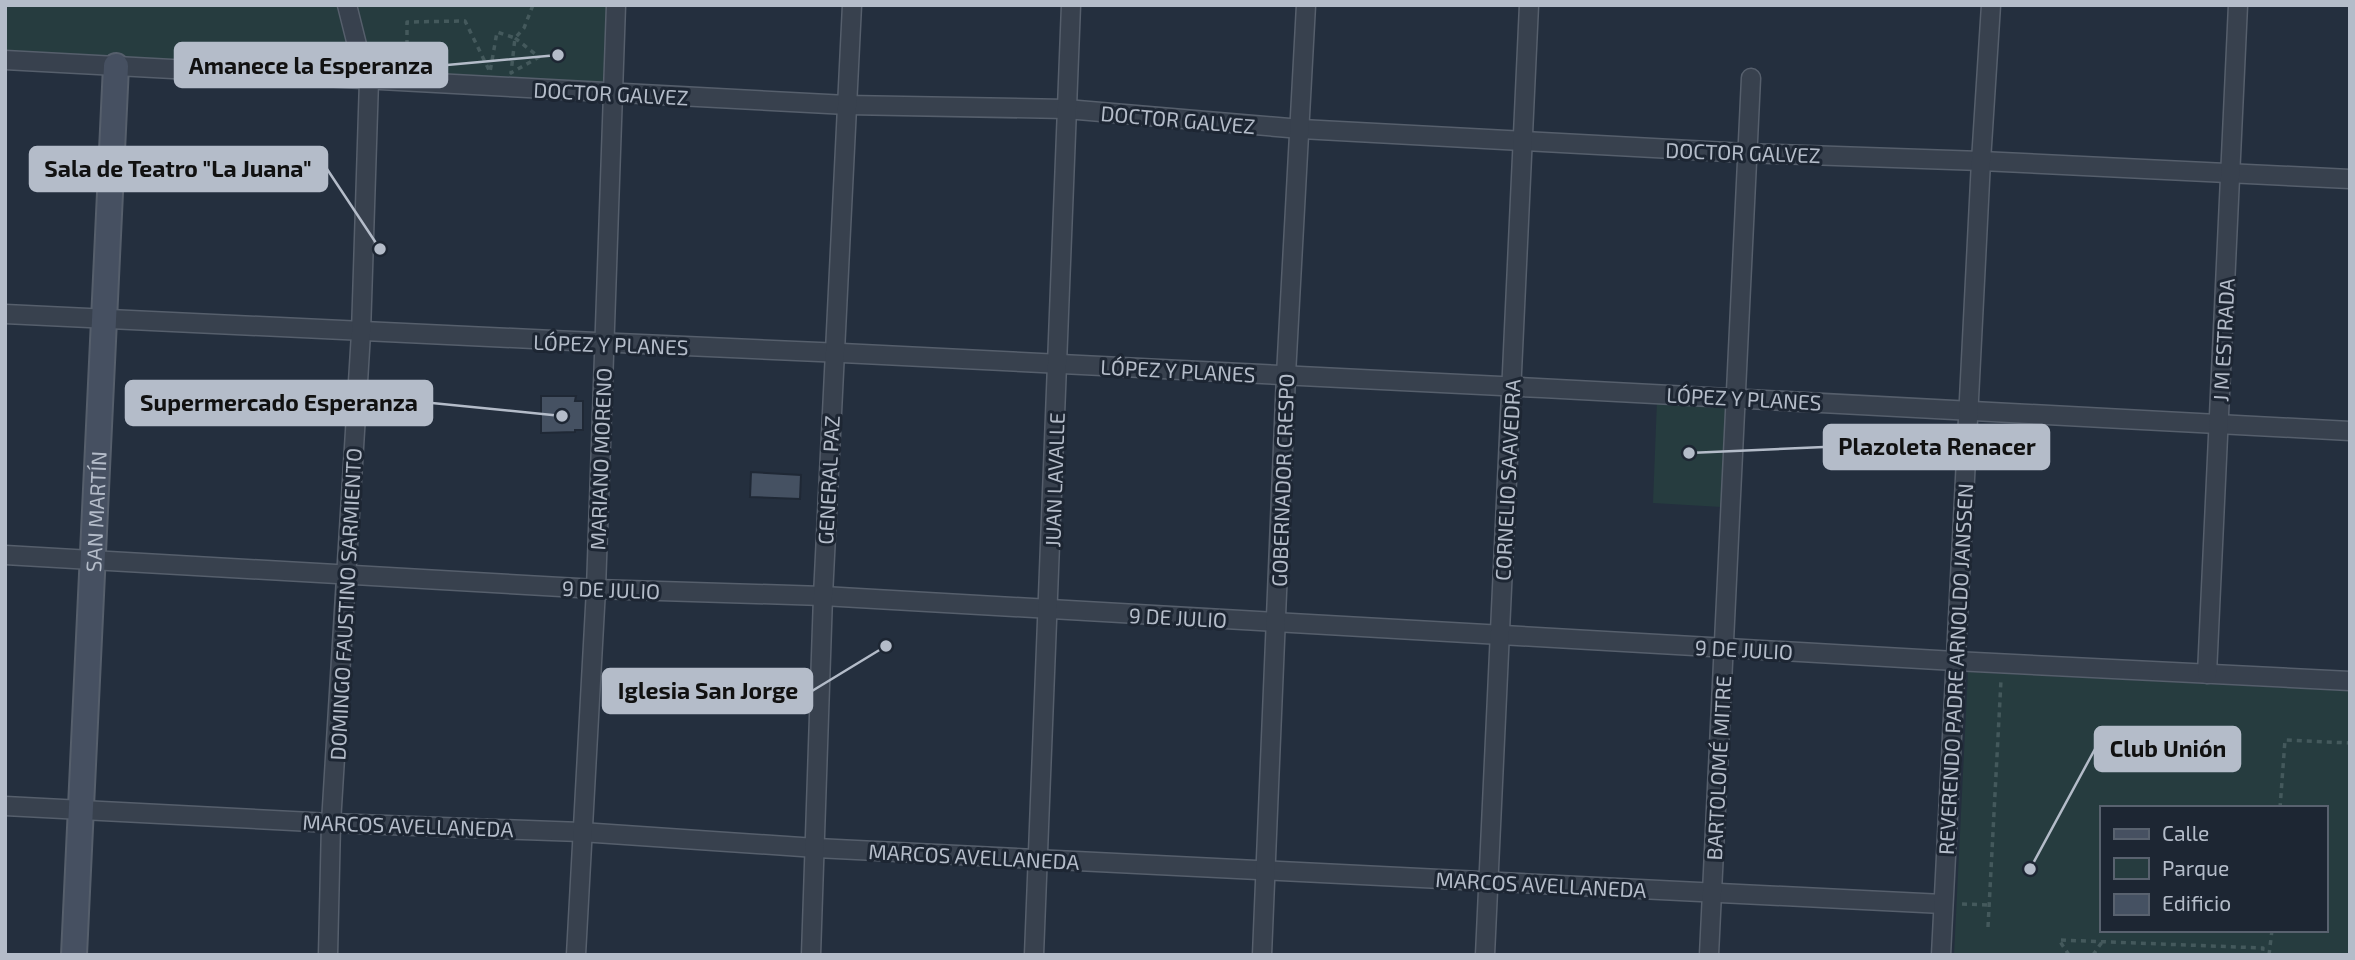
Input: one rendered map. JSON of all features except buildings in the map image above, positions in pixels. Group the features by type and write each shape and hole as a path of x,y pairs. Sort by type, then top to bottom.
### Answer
{"main road":[{"name":"SAN MARTÍN","path":"74,955 116,66"}],"street":[{"name":"DOMINGO FAUSTINO SARMIENTO","path":"328,955 331,823 361,333 369,80 347,5"},
{"name":"MARIANO MORENO","path":"576,955 596,589 616,5"},
{"name":"GENERAL PAZ","path":"811,955 823,596 852,5"},
{"name":"JUAN LAVALLE","path":"1034,955 1071,5"},
{"name":"GOBERNADOR CRESPO","path":"1262,955 1286,375 1306,5"},
{"name":"CORNELIO SAAVEDRA","path":"1485,955 1529,5"},
{"name":"REVERENDO PADRE ARNOLDO JANSSEN","path":"1941,955 1980,161 1991,5"},
{"name":"J M ESTRADA","path":"2207,674 2238,5"},
{"name":"DOCTOR GALVEZ","path":"5,60 847,105 1066,110 1301,129 1746,153 2350,179"},
{"name":"BARTOLOMÉ MITRE","path":"1709,955 1751,78"},
{"name":"LÓPEZ Y PLANES","path":"5,314 1735,397 2350,431"},
{"name":"9 DE JULIO","path":"5,555 596,589 823,596 2350,681"},
{"name":"MARCOS AVELLANEDA","path":"5,806 331,823 581,832 816,848 1943,904"}],"path":[{"path":"407,67 407,22 465,21 490,72 497,32 515,38 539,57 511,73 515,38 524,28 533,5"},
{"path":"1988,927 2001,680"},
{"path":"2280,806 2285,740 2350,743"},
{"path":"1962,904 1990,905"},
{"path":"2269,955 2272,932"},
{"path":"2068,955 2059,940 2263,948 2262,955"},
{"path":"2093,955 2102,942"}],"green space":[{"path":"5,5 616,5 611,93 5,60"},
{"path":"1657,400 1726,403 1721,507 1653,503"},
{"path":"1968,672 2350,691 2350,955 1954,955"}],"place":[{"name":"Amanece la Esperanza","path":"558,55"},
{"name":"Sala de Teatro \"La Juana\"","path":"380,249"},
{"name":"Supermercado Esperanza","path":"562,416"},
{"name":"Plazoleta Renacer","path":"1689,453"},
{"name":"Iglesia San Jorge","path":"886,646"},
{"name":"Club Unión","path":"2030,869"}]}
